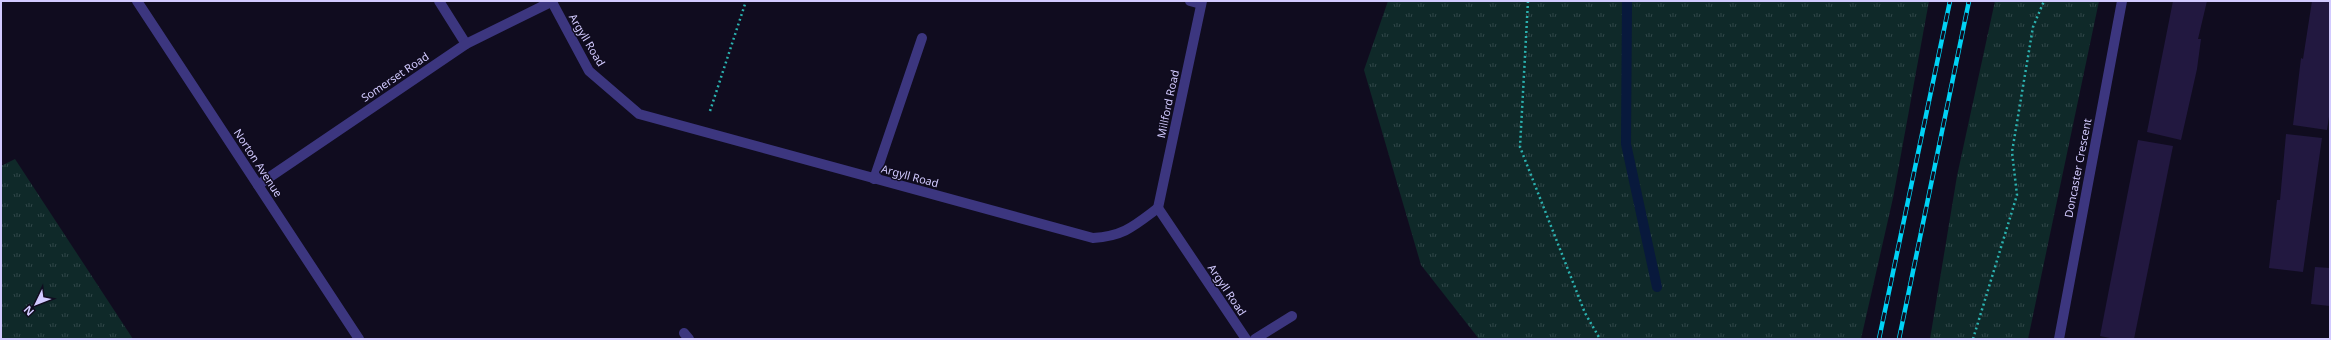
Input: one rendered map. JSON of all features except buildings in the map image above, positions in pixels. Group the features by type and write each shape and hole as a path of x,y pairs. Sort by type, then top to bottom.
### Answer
{"street":[{"name":"Norton Avenue","path":"137,1 359,339"},
{"path":"439,1 466,44"},
{"name":"Millford Road","path":"1158,208 1202,3 1190,1"},
{"name":"Doncaster Crescent","path":"2059,339 2122,1"},
{"name":"Somerset Road","path":"258,185 466,44 552,2"},
{"name":"Argyll Road","path":"552,2 589,71 639,114 702,133 1093,238 1113,237 1133,228 1158,208 1246,339"},
{"path":"874,179 922,38"},
{"path":"1255,339 1292,316"}],"path":[{"path":"702,133 746,1"},
{"path":"1528,1 1520,147 1585,312 1600,339"},
{"path":"1972,339 1982,302 2017,195 2012,152 2033,28 2044,1"}],"green space":[{"path":"1388,1 1929,1 1893,198 1861,339 1479,339 1421,265 1364,70"},
{"path":"1995,1 2099,1 2028,339 1930,339 1957,176"},
{"path":"15,159 133,339 1,339 1,166"}],"waterway":[{"path":"1627,1 1626,144 1657,287"}],"railway":[{"path":"1879,339 1950,1"},
{"path":"1899,339 1969,1"}]}
